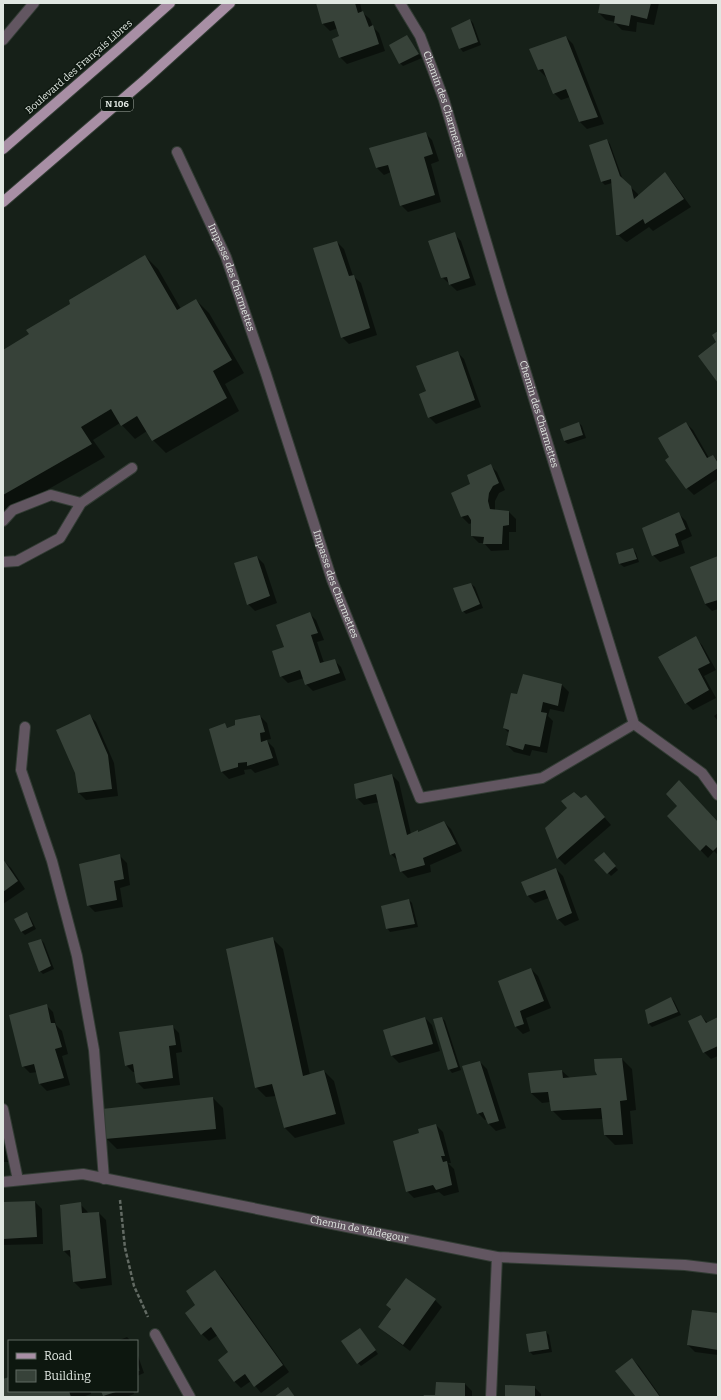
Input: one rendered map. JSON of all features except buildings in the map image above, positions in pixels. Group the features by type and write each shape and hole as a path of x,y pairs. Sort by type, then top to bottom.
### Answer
{"main road":[{"name":"Boulevard des Français Libres","path":"3,149 170,3"},
{"name":"N 106","path":"3,202 146,79 230,3"}],"street":[{"path":"3,40 34,3"},
{"name":"Chemin des Charmettes","path":"400,3 420,36 444,100 502,295 634,724"},
{"name":"Impasse des Charmettes","path":"177,152 226,257 266,374 332,580 420,798 542,778 634,724"},
{"path":"3,562 17,561 60,538 81,503 132,468"},
{"path":"3,520 13,510 51,495 81,503"},
{"path":"634,724 702,773 718,795"},
{"path":"25,727 21,770 52,861 77,956 94,1050 104,1179"},
{"path":"3,1109 18,1180"},
{"name":"Chemin de Valdegour","path":"3,1182 83,1174 497,1257 685,1265 718,1269"},
{"path":"491,1397 497,1257"},
{"path":"155,1334 190,1397"}],"path":[{"path":"122,1182 120,1201 125,1248 134,1286 155,1334"}]}
